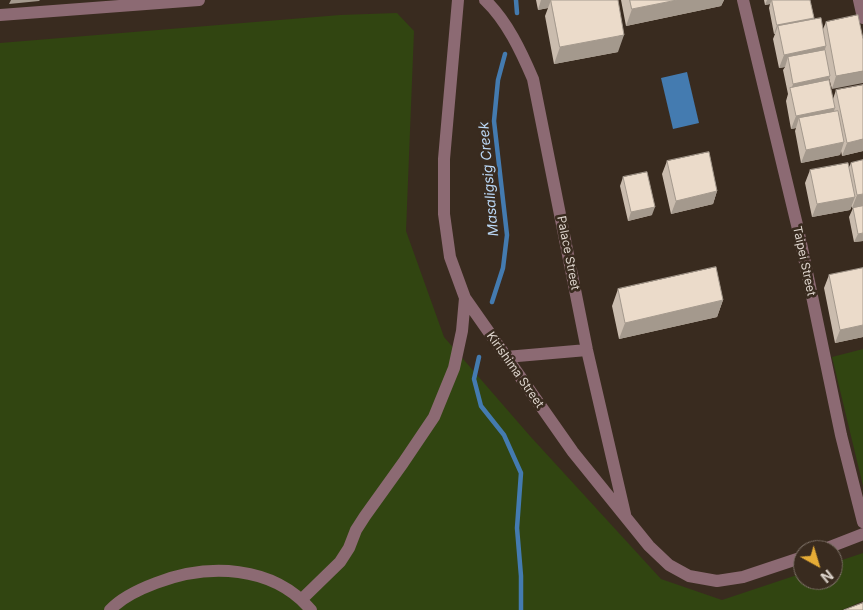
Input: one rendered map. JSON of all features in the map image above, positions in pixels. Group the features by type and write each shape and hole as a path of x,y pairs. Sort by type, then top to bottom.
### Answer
{"street":[{"path":"0,16 199,0"},
{"name":"Kirishima Street","path":"458,0 444,159 444,214 450,257 465,298 573,452 649,546 669,565 689,576 717,581 743,577 793,560"},
{"name":"Palace Street","path":"485,0 504,23 522,53 533,79 587,350 626,517"},
{"name":"Taipei Street","path":"743,0 798,229 841,436 863,522"},
{"path":"859,0 863,18"},
{"path":"302,599 340,562 365,516 434,417 454,368 462,330 465,298"},
{"path":"506,357 587,350"},
{"path":"843,542 863,534"},
{"path":"110,610 116,604 141,589 174,576 210,570 244,572 280,584 302,599 312,610"}],"green space":[{"path":"397,13 414,31 406,231 444,337 530,436 661,579 722,600 793,576 793,590 843,590 843,560 863,553 863,601 842,610 0,610 0,43 340,15"},
{"path":"863,349 863,486 832,357"}],"water":[{"path":"687,72 699,123 673,129 661,78"}],"building":[{"path":"551,0 618,0 624,35 560,47"},
{"path":"630,0 677,0 632,9"},
{"path":"772,0 810,0 814,18 777,25"},
{"path":"858,15 863,39 863,71 836,76 826,22"},
{"path":"821,18 826,46 784,55 778,26"},
{"path":"825,50 830,76 793,84 788,57"},
{"path":"829,80 835,108 796,116 790,88"},
{"path":"863,85 863,139 847,143 836,90"},
{"path":"838,111 844,142 806,150 799,118"},
{"path":"709,152 717,191 676,201 667,161"},
{"path":"863,160 863,194 857,195 851,163"},
{"path":"848,163 855,197 817,204 810,170"},
{"path":"647,172 655,207 631,212 623,177"},
{"path":"863,206 863,233 858,234 853,208"},
{"path":"716,267 723,300 625,323 618,289"},
{"path":"863,268 863,325 840,330 829,275"},
{"path":"863,603 863,610 844,610"}],"waterway":[{"name":"Masaligsig Creek","path":"516,0 517,13"},
{"name":"Masaligsig Creek","path":"492,302 503,268 507,235 494,121 498,80 505,54"},
{"name":"Masaligsig Creek","path":"479,357 474,379 481,406 504,435 521,473 517,528 521,576 521,610"}]}
